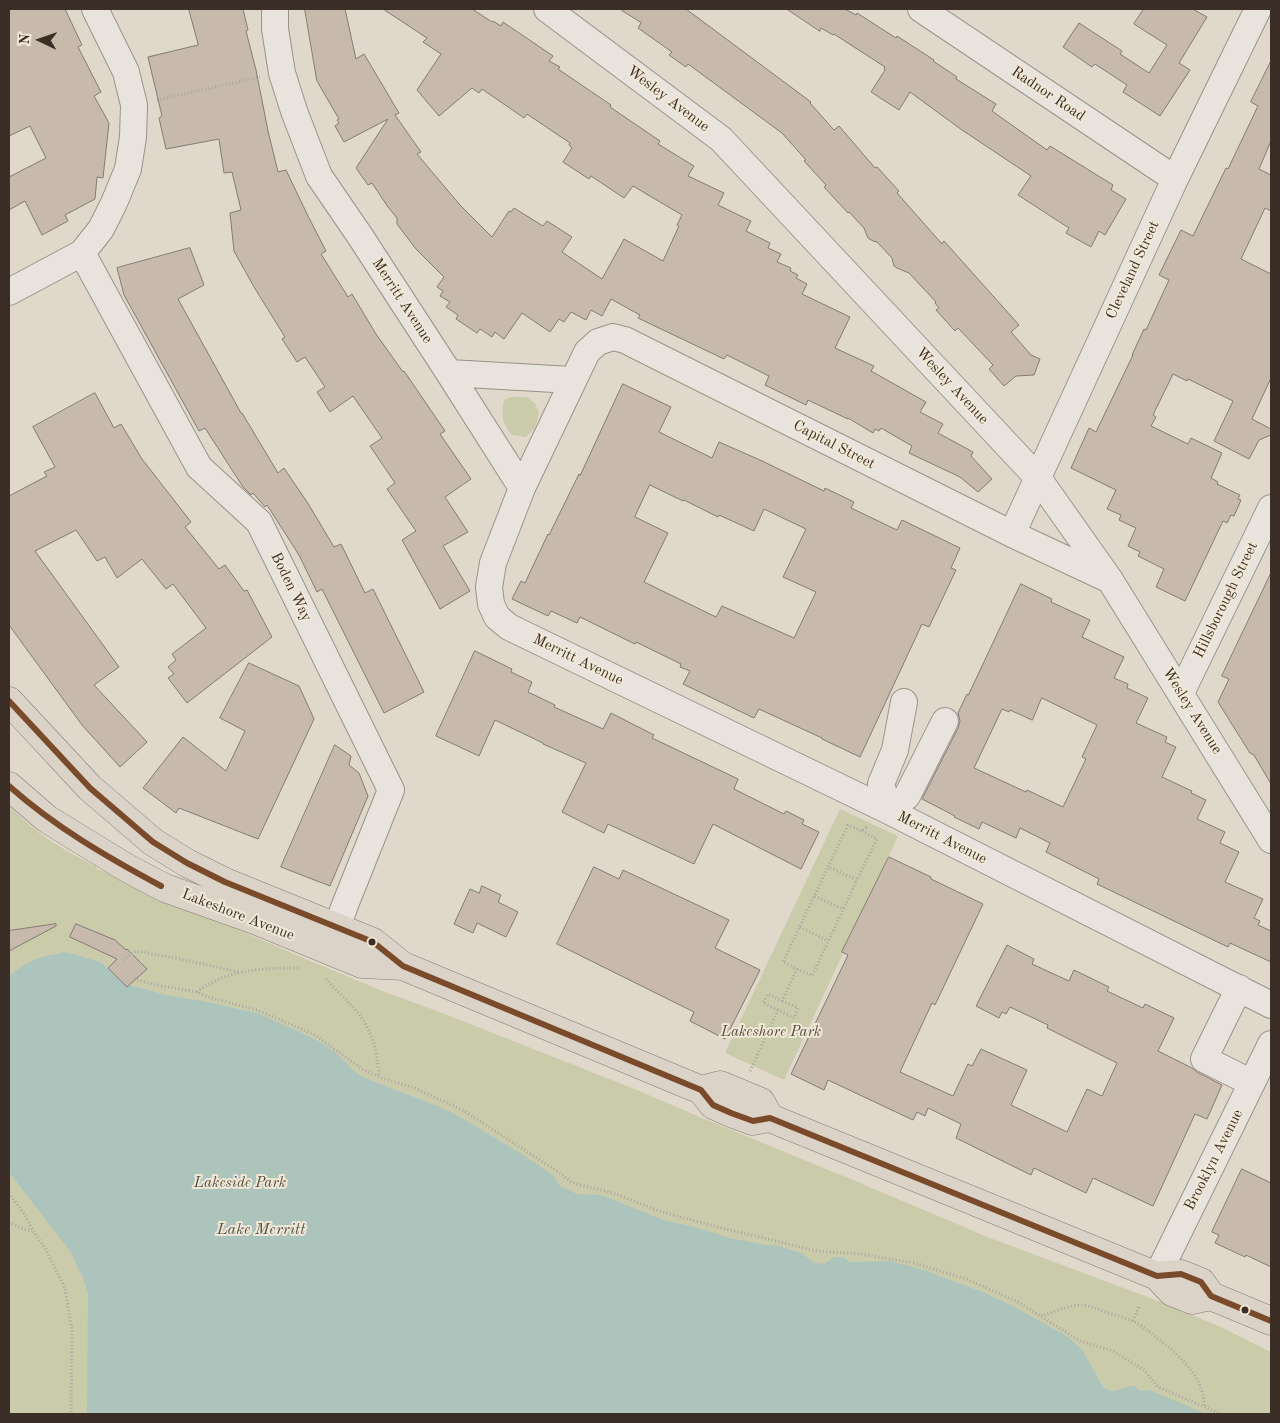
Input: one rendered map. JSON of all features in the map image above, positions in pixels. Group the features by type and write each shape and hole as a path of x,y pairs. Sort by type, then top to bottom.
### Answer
{"main road":[{"name":"Lakeshore Avenue","path":"9,701 90,788 153,842 187,863 332,938"},
{"name":"Lakeshore Avenue","path":"9,786 47,819 134,872 165,888 255,920 332,938 373,942 403,966 701,1090 720,1085 761,1102 770,1118 1157,1276 1172,1292 1179,1295 1192,1300 1211,1296 1271,1321"}],"street":[{"path":"9,292 82,253 101,229 128,169 133,137 134,105 126,72 95,9"},
{"name":"Merritt Avenue","path":"275,9 275,29 282,73 294,112 319,176 450,373 522,488 493,562 489,587 491,604 498,617 509,627 889,811 1271,1004"},
{"name":"Wesley Avenue","path":"547,9 721,139 1038,478 1110,580 1271,840"},
{"name":"Radnor Road","path":"921,9 1175,179"},
{"name":"Cleveland Street","path":"1012,534 1175,179 1258,9"},
{"name":"Boden Way","path":"82,253 198,467 259,522 391,790 332,938"},
{"name":"Capital Street","path":"522,488 587,352 598,342 613,337 625,340 1012,534 1110,580"},
{"path":"450,373 572,380"},
{"name":"Hillsborough Street","path":"1181,693 1271,508"},
{"path":"904,702 895,750 881,784 889,811 907,796 945,721"},
{"path":"1238,988 1204,1059 1252,1082"},
{"name":"Brooklyn Avenue","path":"1157,1276 1271,1044"}],"path":[{"path":"134,105 282,73"},
{"path":"862,831 889,811"},
{"path":"848,824 877,839 812,976 783,962 828,867 848,824"},
{"path":"828,867 857,880"},
{"path":"815,896 843,909"},
{"path":"800,927 828,941"},
{"path":"124,960 136,950 239,972"},
{"path":"197,992 225,976 239,972 274,968 299,968"},
{"path":"782,1001 797,969"},
{"path":"326,979 336,992 351,1005 370,1033 378,1055 379,1077"},
{"path":"134,980 197,992 208,997 257,1010 315,1034 362,1069 379,1077 414,1088 464,1111 571,1182 613,1193 662,1212 708,1225 817,1251 860,1254 914,1264 966,1279 1018,1302 1080,1341 1104,1347 1128,1358 1144,1370 1158,1387 1222,1414"},
{"path":"768,994 798,1008 794,1018 778,1010 763,1003 768,994"},
{"path":"750,1072 778,1010"},
{"path":"9,1193 45,1248 65,1288 72,1331 71,1414"},
{"path":"9,1222 23,1229 33,1231"},
{"path":"1041,1317 1080,1305 1089,1306 1133,1321 1170,1348 1188,1366 1201,1390 1205,1406"},
{"path":"1133,1321 1139,1307"}],"green space":[{"path":"511,397 526,397 535,403 539,413 535,428 526,437 512,435 504,423 504,400"},
{"name":"Lake Merritt","path":"9,805 39,832 72,854 97,867 96,869 385,992 637,1090 990,1238 1166,1304 1221,1327 1271,1352 1271,1414 9,1414"},
{"name":"Lakeshore Park","path":"840,809 898,836 784,1080 725,1053"}],"water":[{"name":"Lake Merritt","path":"63,952 102,963 127,987 129,985 166,995 257,1013 317,1040 335,1052 363,1077 452,1112 525,1156 554,1176 560,1186 577,1194 602,1195 663,1220 695,1227 729,1238 779,1246 801,1253 815,1263 824,1264 834,1257 843,1257 850,1262 890,1261 924,1270 985,1293 1013,1306 1068,1337 1083,1351 1103,1387 1108,1390 1115,1391 1135,1386 1140,1391 1150,1390 1206,1414 87,1414 88,1293 70,1251 9,1172 9,976 34,960"}],"building":[{"path":"9,9 65,9 82,45 78,47 101,92 94,96 109,123 103,178 97,177 95,199 65,215 68,221 42,235 25,201 9,210 9,177 46,158 30,126 9,136"},
{"path":"189,9 243,9 248,30 246,31 278,172 286,170 326,251 321,254 348,297 352,294 376,334 445,431 440,434 471,479 445,497 468,532 443,546 470,591 440,609 402,540 416,531 387,489 395,483 370,446 382,438 353,396 330,412 317,392 325,387 305,357 297,362 282,339 285,337 234,251 230,213 241,210 232,172 224,173 219,139 166,149 159,118 162,116 148,57 198,45"},
{"path":"305,9 345,9 356,59 364,54 399,113 395,115 421,152 417,154 460,205 492,237 509,211 511,212 514,208 543,226 547,221 572,237 562,252 602,279 624,239 663,261 682,215 633,186 624,198 591,176 589,179 563,162 572,148 569,145 570,143 527,114 524,118 482,89 479,93 472,88 439,116 417,90 441,54 423,42 427,38 383,9 472,9 501,26 503,22 553,56 549,61 560,67 558,69 660,141 658,144 694,166 688,176 724,193 718,205 751,221 746,231 770,243 768,248 781,254 777,262 791,268 790,271 798,275 796,278 807,284 802,294 850,317 835,348 874,366 871,371 926,402 920,412 943,424 938,433 973,452 971,456 992,479 978,492 960,477 909,453 912,446 881,428 879,431 875,429 873,433 848,418 808,400 806,405 765,385 769,376 727,355 724,359 638,318 640,315 611,299 602,316 591,310 586,320 571,312 564,322 559,319 550,332 522,313 504,339 495,332 492,337 480,329 477,333 456,319 458,315 446,307 450,302 440,296 443,291 437,287 444,277 416,249 397,224 397,218 372,183 368,185 356,168 388,119 344,142 335,126 339,123 337,120 339,119 317,81"},
{"path":"620,9 686,9 811,102 834,130 839,126 875,168 877,167 899,191 897,193 942,244 944,241 1019,325 1011,332 1031,355 1040,359 1034,375 1016,376 1004,386 989,369 993,365 958,328 955,331 936,310 939,308 936,302 909,273 894,266 892,258 877,242 868,238 864,228 824,187 826,185 782,133 688,64 686,67 669,55 672,52 638,28 641,23"},
{"path":"787,9 845,9 856,15 857,13 934,60 957,77 956,79 996,104 992,111 1047,150 1050,146 1113,185 1111,190 1126,199 1105,235 1099,231 1091,247 1066,233 1069,228 1018,195 1031,176 962,130 910,92 899,110 871,92 885,67 834,34 821,28 820,31"},
{"path":"1144,9 1193,9 1207,17 1179,63 1190,70 1160,116 1123,92 1127,85 1095,64 1092,67 1063,47 1079,23 1122,51 1120,54 1149,73 1167,45 1134,24"},
{"path":"1271,61 1271,141 1259,169 1271,175 1271,211 1265,208 1241,259 1271,274 1271,378 1252,419 1271,429 1271,435 1259,440 1249,459 1214,441 1233,401 1188,379 1187,381 1173,374 1153,415 1156,417 1151,426 1188,444 1191,438 1222,453 1211,478 1218,482 1217,484 1240,495 1238,499 1241,500 1234,516 1231,515 1227,523 1223,521 1185,601 1156,587 1164,569 1138,556 1140,552 1128,546 1136,528 1119,520 1121,515 1107,509 1116,490 1071,468 1089,428 1096,432 1144,329 1146,330 1169,280 1159,275 1181,230 1193,236 1226,168 1228,169 1258,106 1251,102"},
{"path":"190,248 204,285 178,299 241,413 278,473 284,468 334,547 341,544 365,593 373,589 424,692 384,713 322,589 317,592 299,555 267,505 265,507 253,493 251,495 243,487 205,428 199,431 124,295 117,268"},
{"path":"623,384 671,407 659,432 712,458 719,442 824,491 825,488 854,502 851,508 897,530 902,520 960,548 951,568 956,570 929,627 922,624 860,757 759,709 754,718 683,684 690,671 680,667 681,664 636,642 635,644 580,617 577,623 551,611 548,616 512,599 521,581 525,583 548,534 580,475","holes":["650,485 754,531 764,509 806,529 783,577 816,592 794,638 722,606 716,617 644,582 668,533 635,517"]},
{"path":"95,393 114,428 121,424 142,459 191,522 185,527 219,569 225,565 244,591 247,590 272,637 187,703 168,678 174,674 168,667 176,660 172,654 206,628 173,584 166,589 142,559 117,578 105,557 97,561 76,530 35,551 119,667 94,685 147,742 120,767 82,725 9,625 9,496 47,476 44,472 55,467 33,427"},
{"path":"1271,573 1271,784 1218,702 1229,679 1222,676"},
{"path":"1021,584 1052,599 1051,602 1090,620 1082,637 1124,657 1114,678 1128,684 1127,688 1148,698 1136,723 1167,737 1165,742 1176,747 1162,777 1206,800 1197,819 1225,832 1220,843 1239,852 1225,882 1263,899 1254,918 1260,921 1258,925 1271,931 1271,962 1230,943 1228,947 1097,884 1099,879 1046,852 1050,843 1020,828 1016,838 982,822 979,829 922,799 958,728 960,721 958,713","holes":["1042,698 1097,725 1082,757 1086,759 1063,807 974,768 1002,709 1009,712 1010,710 1032,720"]},
{"path":"475,651 512,669 511,672 532,682 528,692 555,705 554,707 603,729 611,713 654,735 652,738 738,779 734,789 784,814 786,811 804,820 802,824 819,832 801,869 713,824 694,864 608,824 604,833 562,812 586,763 495,720 479,756 436,736"},
{"path":"249,663 299,686 314,719 258,839 179,808 176,813 143,788 183,737 226,771 245,731 220,718"},
{"path":"335,745 351,756 349,765 359,773 368,796 330,886 281,867"},
{"path":"889,857 983,904 935,1005 932,1003 900,1072 953,1096 968,1064 972,1066 981,1049 1027,1070 1011,1105 1067,1132 1087,1089 1102,1096 1117,1063 1047,1028 1048,1025 1010,1007 1006,1014 1002,1012 999,1018 976,1006 1007,945 1034,959 1032,964 1069,981 1074,970 1109,987 1107,991 1143,1008 1145,1004 1174,1018 1158,1051 1222,1085 1207,1119 1195,1114 1153,1206 1093,1178 1086,1193 1034,1168 1031,1175 956,1138 961,1124 928,1108 925,1116 917,1112 913,1120 828,1080 824,1090 791,1074 848,955 842,952"},
{"path":"594,867 619,879 623,870 729,920 715,948 760,970 725,1039 690,1021 694,1012 557,944"},
{"path":"482,886 501,895 498,902 518,912 506,937 477,923 473,933 454,924 470,889 479,893"},
{"path":"56,924 56,926 9,951 9,931"},
{"path":"76,924 115,940 147,969 127,987 108,968 117,959 70,937"},
{"path":"1242,1169 1271,1183 1271,1267 1215,1243 1219,1235 1212,1232"}],"transit line":[{"path":"9,701 90,788 153,842 187,863 225,882 373,942 403,966 701,1090 713,1105 731,1113 753,1121 770,1118 1157,1276 1181,1274 1201,1282 1211,1296 1271,1321"},
{"path":"9,786 82,841 161,886"}],"park label":[{"name":"Lakeside Park","path":"240,1183"}]}
